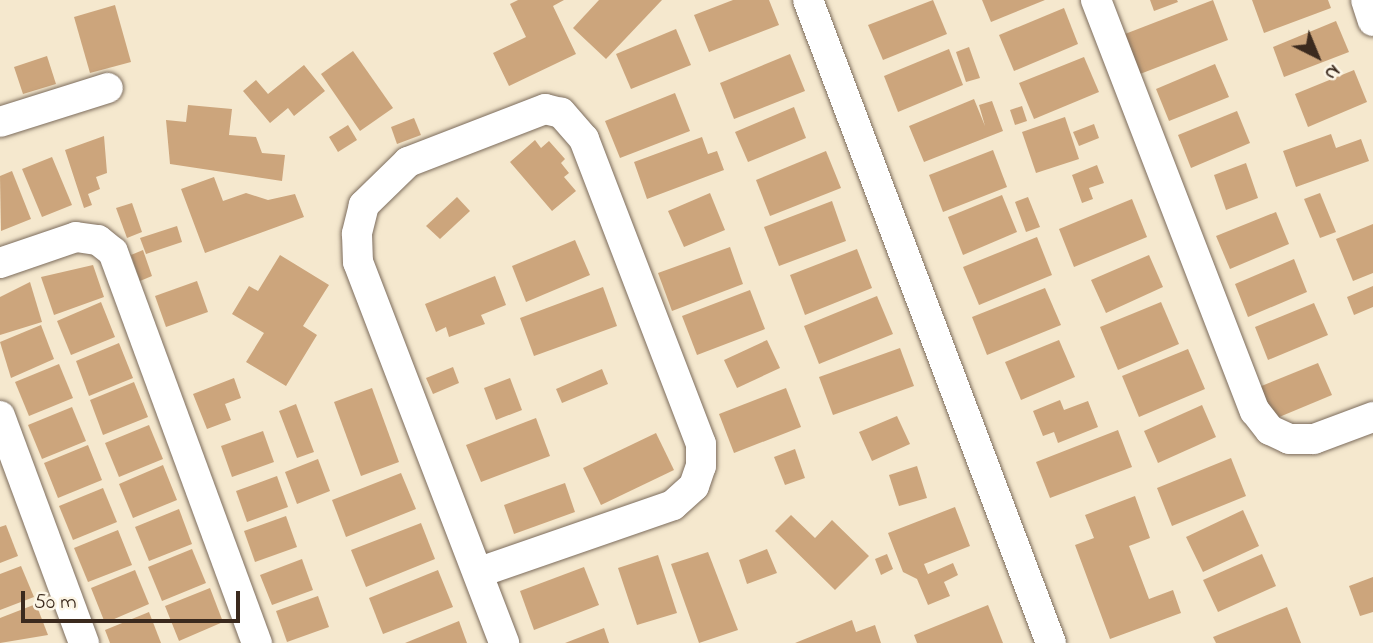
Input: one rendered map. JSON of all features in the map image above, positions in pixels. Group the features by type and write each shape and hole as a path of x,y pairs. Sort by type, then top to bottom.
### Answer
{"street":[{"path":"808,0 1051,643"},
{"path":"1096,0 1255,411 1270,430 1289,439 1314,439 1373,417"},
{"path":"1366,0 1373,21"},
{"path":"0,122 108,88"},
{"path":"480,572 673,505 694,486 701,466 701,444 584,139 561,113 545,109 408,162 364,205 357,234 358,262 480,572 505,643"},
{"path":"0,263 76,237 98,240 113,253 257,643"},
{"path":"0,416 83,643"}],"building":[{"path":"518,0 564,0 553,6 576,54 509,86 493,53 526,37 510,4"},
{"path":"599,0 662,0 606,59 573,28"},
{"path":"733,0 769,0 779,25 709,52 694,15"},
{"path":"933,0 947,34 883,60 868,25"},
{"path":"982,0 1045,0 991,22"},
{"path":"1150,0 1177,0 1178,2 1154,11"},
{"path":"1213,0 1228,40 1140,74 1125,34"},
{"path":"1252,0 1328,0 1331,8 1264,33"},
{"path":"115,5 131,62 90,73 74,17"},
{"path":"1064,8 1078,44 1014,71 999,35"},
{"path":"1336,21 1349,52 1284,77 1273,47"},
{"path":"676,29 691,65 631,89 616,54"},
{"path":"969,47 980,78 966,82 956,52"},
{"path":"949,49 963,85 898,112 884,76"},
{"path":"353,51 393,108 360,131 321,74"},
{"path":"790,54 805,91 734,119 720,83"},
{"path":"47,56 56,84 23,94 14,67"},
{"path":"1084,57 1099,92 1034,119 1019,83"},
{"path":"1215,64 1229,97 1169,121 1156,89"},
{"path":"304,65 325,91 294,116 288,108 270,123 243,91 256,80 268,94"},
{"path":"1354,70 1367,102 1308,127 1295,94"},
{"path":"675,93 690,131 620,158 605,121"},
{"path":"974,99 985,126 979,105 992,101 1003,131 924,162 909,126"},
{"path":"188,105 232,109 229,135 256,137 262,153 285,155 282,181 170,164 166,120 186,122"},
{"path":"1022,106 1027,121 1015,125 1010,110"},
{"path":"794,107 806,138 748,162 735,132"},
{"path":"1237,111 1250,143 1191,168 1178,135"},
{"path":"1065,117 1079,159 1036,173 1022,132"},
{"path":"414,118 421,135 397,144 391,127"},
{"path":"1094,124 1099,138 1079,146 1073,132"},
{"path":"348,125 357,140 338,152 329,137"},
{"path":"1331,134 1336,148 1361,139 1369,161 1296,187 1283,151"},
{"path":"104,136 107,173 96,177 100,189 88,194 92,205 84,208 65,150"},
{"path":"702,137 708,154 717,151 724,170 647,199 634,162"},
{"path":"535,140 541,148 549,141 565,159 561,163 569,173 564,177 576,191 552,211 510,162"},
{"path":"993,150 1007,187 943,212 929,175"},
{"path":"826,151 841,188 770,216 756,180"},
{"path":"52,157 72,205 42,217 22,169"},
{"path":"1246,163 1258,198 1226,210 1214,175"},
{"path":"1097,165 1104,183 1089,188 1093,199 1082,203 1072,175"},
{"path":"12,171 31,219 1,231 0,176"},
{"path":"214,177 223,201 246,193 268,200 295,194 304,217 205,253 181,189"},
{"path":"710,193 725,230 684,247 668,211"},
{"path":"1320,193 1336,232 1320,238 1304,199"},
{"path":"1002,195 1017,232 963,255 948,217"},
{"path":"457,197 470,211 440,239 426,226"},
{"path":"1028,197 1040,227 1026,232 1015,202"},
{"path":"1132,199 1147,237 1074,267 1059,229"},
{"path":"832,201 846,241 779,266 764,227"},
{"path":"132,203 142,232 127,238 116,208"},
{"path":"1276,212 1289,244 1230,269 1216,236"},
{"path":"1373,224 1373,273 1353,281 1336,239"},
{"path":"177,226 182,242 146,254 140,238"},
{"path":"1037,237 1052,275 979,305 963,267"},
{"path":"575,240 590,275 526,302 512,266"},
{"path":"730,247 743,284 672,311 658,273"},
{"path":"857,249 872,288 805,315 790,275"},
{"path":"143,250 152,276 140,281 131,255"},
{"path":"280,255 329,285 303,326 317,335 286,386 246,362 264,333 232,314 249,286 258,291"},
{"path":"1149,255 1163,287 1106,313 1091,280"},
{"path":"1294,259 1307,292 1248,317 1235,284"},
{"path":"93,265 104,297 54,315 41,277"},
{"path":"495,276 506,305 481,315 485,324 449,337 446,327 436,332 425,304"},
{"path":"197,281 208,312 166,327 155,296"},
{"path":"30,282 42,322 0,335 0,297"},
{"path":"1373,286 1373,307 1354,315 1347,297"},
{"path":"603,287 617,326 534,356 520,318"},
{"path":"1045,288 1061,325 987,355 972,317"},
{"path":"750,290 765,329 697,355 682,316"},
{"path":"877,296 893,334 819,364 804,326"},
{"path":"101,302 115,337 71,355 57,321"},
{"path":"1161,302 1179,344 1118,370 1100,327"},
{"path":"1314,303 1328,335 1268,360 1255,327"},
{"path":"41,325 54,359 11,378 0,342"},
{"path":"767,340 780,368 737,388 724,360"},
{"path":"1059,340 1075,377 1021,400 1005,362"},
{"path":"119,343 133,378 89,396 76,361"},
{"path":"900,348 914,386 833,415 819,377"},
{"path":"1188,349 1205,389 1139,417 1122,376"},
{"path":"1318,363 1332,395 1272,420 1259,387"},
{"path":"59,364 73,398 29,416 15,382"},
{"path":"453,367 459,383 433,394 426,378"},
{"path":"602,369 608,384 562,403 556,389"},
{"path":"234,378 241,398 225,404 231,420 207,429 193,394"},
{"path":"510,378 522,410 496,420 484,388"},
{"path":"134,382 148,417 103,435 90,400"},
{"path":"372,388 399,462 361,476 334,402"},
{"path":"786,388 801,427 734,453 719,414"},
{"path":"1060,400 1064,410 1088,401 1098,427 1058,443 1054,432 1043,436 1033,411"},
{"path":"296,404 314,452 297,458 279,411"},
{"path":"1202,405 1216,437 1158,463 1144,431"},
{"path":"72,407 86,441 42,459 28,425"},
{"path":"897,416 910,444 872,461 859,432"},
{"path":"536,418 550,456 481,482 466,445"},
{"path":"149,425 163,459 119,477 105,443"},
{"path":"1118,430 1132,467 1050,498 1036,462"},
{"path":"263,431 274,462 232,477 221,446"},
{"path":"656,433 674,470 601,505 583,468"},
{"path":"88,445 102,480 58,498 44,463"},
{"path":"795,449 805,478 785,485 774,457"},
{"path":"1231,458 1246,496 1172,526 1157,488"},
{"path":"318,459 330,491 297,504 285,472"},
{"path":"163,465 177,500 133,518 119,484"},
{"path":"917,466 927,498 899,506 889,475"},
{"path":"401,473 416,509 346,537 332,500"},
{"path":"277,476 288,507 247,522 236,491"},
{"path":"565,483 575,512 514,534 504,505"},
{"path":"103,488 117,522 73,540 59,506"},
{"path":"1135,496 1150,538 1129,546 1149,599 1173,590 1181,613 1110,639 1075,545 1094,538 1085,515"},
{"path":"955,507 970,546 924,564 928,574 953,563 958,575 944,582 950,596 928,605 917,579 903,572 888,533"},
{"path":"179,509 192,544 149,561 135,527"},
{"path":"1243,510 1259,546 1203,572 1186,537"},
{"path":"791,515 815,538 832,520 869,556 835,590 775,531"},
{"path":"286,516 297,547 255,562 244,531"},
{"path":"421,523 435,559 366,587 351,550"},
{"path":"6,525 18,556 0,563 0,527"},
{"path":"118,530 132,565 88,582 74,548"},
{"path":"192,549 206,583 162,601 148,567"},
{"path":"767,549 777,573 747,584 739,560"},
{"path":"708,552 738,630 699,643 671,564"},
{"path":"887,554 893,569 881,575 875,559"},
{"path":"1262,554 1276,586 1218,612 1203,580"},
{"path":"658,555 677,613 637,625 618,568"},
{"path":"302,559 313,590 272,605 260,575"},
{"path":"21,566 34,597 0,610 0,574"},
{"path":"584,567 599,605 534,630 520,591"},
{"path":"135,570 149,604 105,623 91,588"},
{"path":"438,570 453,607 383,634 369,598"},
{"path":"1373,577 1373,612 1360,616 1349,586"},
{"path":"210,588 223,622 179,641 165,606"},
{"path":"318,596 329,627 287,642 276,611"},
{"path":"36,604 48,635 0,643 0,618"},
{"path":"988,605 1003,643 917,643 914,635"},
{"path":"1287,607 1301,643 1216,643 1213,637"},
{"path":"149,612 161,643 110,643 105,630"},
{"path":"852,620 856,632 875,625 881,643 795,643"},
{"path":"459,621 467,643 405,643"},
{"path":"604,628 609,643 565,643"}]}
